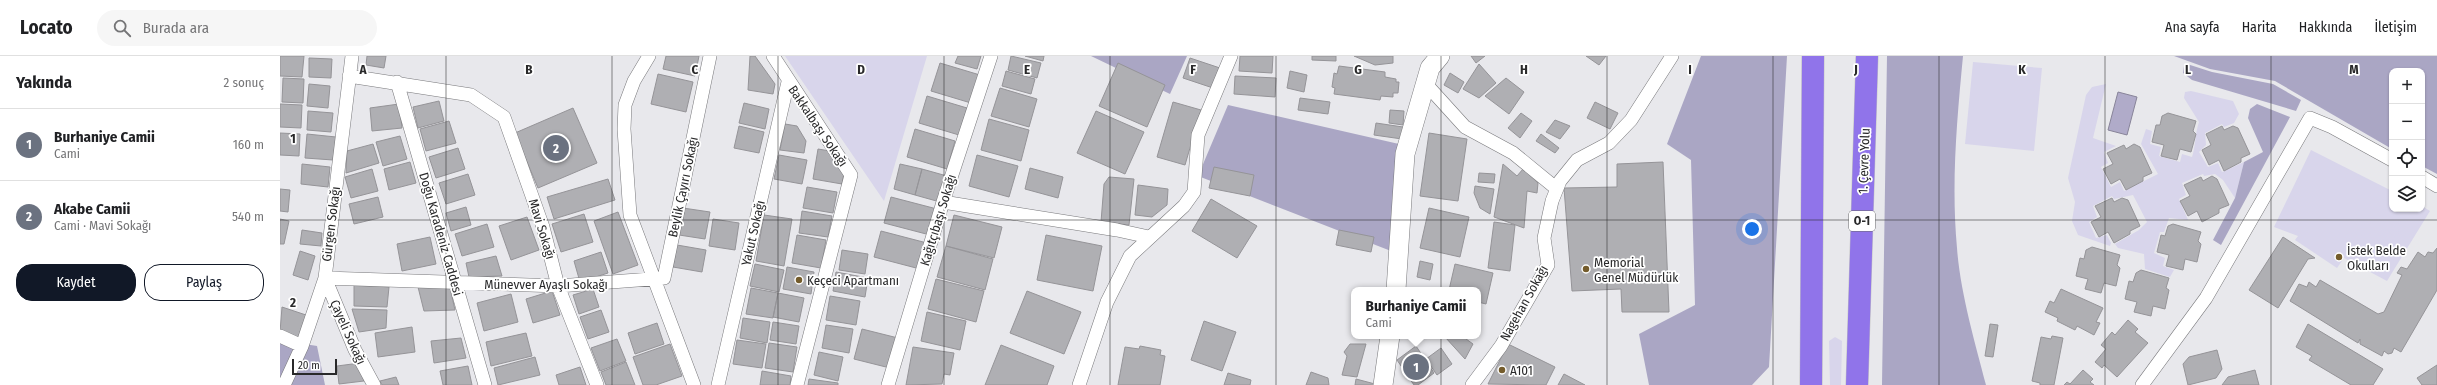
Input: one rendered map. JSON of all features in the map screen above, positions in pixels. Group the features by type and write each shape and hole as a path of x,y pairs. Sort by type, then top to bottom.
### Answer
{"highway":[{"path":"1811,385 1813,56"},
{"name":"1. Çevre Yolu","path":"1857,385 1867,56"}],"main road":[{"path":"1396,287 1405,154 1430,68 1440,56"},
{"path":"1383,385 1390,339"}],"street":[{"name":"Gürgen Sokağı","path":"284,385 302,346 325,278 352,56"},
{"path":"649,56 634,81 625,105 624,129 630,215 694,385"},
{"name":"Beylik Çayırı Sokağı","path":"654,280 664,278 710,56"},
{"name":"Bakkalbaşı Sokağı","path":"773,56 788,82 851,175 797,385"},
{"name":"Kağıtçıbaşı Sokağı","path":"888,385 943,202 992,56"},
{"path":"1079,385 1108,302 1130,256 1184,206 1194,192 1198,135 1231,56"},
{"name":"Nagehan Sokağı","path":"1472,385 1501,346 1548,265 1544,238 1552,201 1560,181 1577,160 1609,143 1632,120 1672,56"},
{"path":"350,76 397,82"},
{"name":"Mavi Sokağı","path":"397,82 472,95 504,117 543,227 558,286 597,385"},
{"name":"Doğu Karadeniz Caddesi","path":"397,82 485,385"},
{"name":"Yakut Sokağı","path":"718,385 788,82"},
{"path":"1426,84 1465,127 1513,154 1557,189"},
{"path":"2142,385 2206,298 2310,118 2332,127 2389,158"},
{"path":"2425,179 2437,186"},
{"path":"943,202 1117,230 1149,237"},
{"name":"Münevver Ayaşlı Sokağı","path":"325,278 455,284 558,286 654,280"},
{"name":"Çayeli Sokağı","path":"325,278 355,350 374,385"},
{"path":"280,336 302,346"}],"shaded area":[{"path":"785,56 927,56 884,201"},
{"path":"1091,56 1187,56 1170,94"},
{"path":"1701,56 1787,56 1769,367 1752,385 1649,385 1639,334 1695,305 1691,160 1667,144"},
{"path":"1887,56 1963,56 1956,152 1955,224 1961,282 1968,317 1986,385 1882,385"},
{"path":"2174,56 2437,56 2437,174 2425,168 2425,68 2389,68 2389,147 2275,81 2210,69"},
{"path":"1973,62 2042,68 2034,151 1965,144"},
{"path":"2187,64 2212,72 2273,84 2301,100 2296,111 2192,80 2183,73 2184,66"},
{"path":"2106,84 2093,138 2116,146 2104,152 2108,163 2101,167 2111,187 2120,182 2124,191 2158,174 2141,144 2146,129 2152,131 2150,144 2161,147 2159,156 2180,162 2182,154 2192,157 2199,122 2184,98 2185,92 2191,91 2233,101 2239,114 2234,123 2224,127 2222,124 2205,133 2206,145 2199,152 2208,167 2218,163 2222,172 2244,162 2235,198 2223,180 2215,174 2204,176 2203,174 2182,183 2186,195 2179,199 2188,220 2169,218 2164,232 2160,232 2154,253 2165,258 2163,266 2174,270 2170,277 2145,269 2144,254 2118,248 2115,244 2139,230 2147,222 2133,195 2114,199 2112,196 2093,206 2097,217 2089,222 2096,238 2107,235 2111,243 2110,246 2078,235 2072,221 2075,202 2068,178 2086,95 2092,87"},
{"path":"2118,92 2137,97 2127,135 2108,130"},
{"path":"2257,104 2290,117 2221,245 2213,240 2235,198 2244,162 2263,152 2248,118 2250,109"},
{"path":"1228,105 1399,144 1391,251 1198,176"},
{"path":"2311,150 2389,189 2389,212 2425,212 2425,208 2430,211 2387,281 2344,258 2337,268 2295,240 2298,236 2274,227"},
{"path":"1835,337 1842,341 1841,385 1830,385 1829,341"},
{"path":"280,340 317,346 325,385 280,385"}],"building":[{"path":"280,56 304,56 302,77 280,76"},
{"path":"367,56 386,56 384,68 366,65"},
{"path":"666,56 699,56 695,76 663,69"},
{"path":"750,56 755,56 775,84 773,94 748,90"},
{"path":"958,56 981,56 977,69 955,63"},
{"path":"1011,56 1041,63 1037,78 1008,70"},
{"path":"1025,56 1044,56 1043,61"},
{"path":"1240,56 1273,56 1272,73 1239,71"},
{"path":"1312,56 1336,56 1336,61 1312,60"},
{"path":"1354,56 1393,56 1393,63 1375,65"},
{"path":"1471,56 1485,56 1476,63"},
{"path":"1586,56 1606,56 1599,65"},
{"path":"309,58 332,59 331,78 309,77"},
{"path":"1190,58 1220,68 1213,88 1183,78"},
{"path":"940,63 980,75 971,103 931,91"},
{"path":"1118,63 1165,85 1147,127 1099,106"},
{"path":"1479,64 1496,83 1479,98 1463,89"},
{"path":"1339,66 1385,72 1385,77 1396,79 1396,82 1399,82 1398,93 1393,93 1393,97 1381,96 1380,100 1334,94 1335,88 1332,87 1334,73 1337,74"},
{"path":"1006,71 1035,79 1031,94 1002,86"},
{"path":"1290,71 1307,75 1304,92 1287,88"},
{"path":"1450,73 1464,82 1458,93 1444,85"},
{"path":"658,74 693,82 686,112 651,104"},
{"path":"1235,76 1276,78 1275,97 1234,94"},
{"path":"283,78 304,79 303,103 282,102"},
{"path":"1506,78 1524,92 1509,114 1485,96"},
{"path":"309,84 330,86 328,108 307,106"},
{"path":"1000,88 1037,99 1029,127 991,116"},
{"path":"927,96 967,108 959,135 919,123"},
{"path":"1300,98 1330,102 1328,114 1298,110"},
{"path":"439,101 444,121 418,128 413,107"},
{"path":"1173,102 1201,110 1185,165 1157,157"},
{"path":"1595,102 1618,113 1610,129 1587,118"},
{"path":"744,103 769,109 765,129 739,123"},
{"path":"280,104 302,105 301,128 280,127"},
{"path":"399,104 402,128 372,131 370,108"},
{"path":"573,108 597,163 538,188 515,133"},
{"path":"1390,110 1404,111 1403,125 1389,123"},
{"path":"308,111 333,113 331,132 307,130"},
{"path":"1096,111 1144,132 1125,174 1077,153"},
{"path":"1521,113 1532,121 1520,138 1508,128"},
{"path":"2168,113 2196,121 2193,131 2196,134 2191,152 2180,149 2177,160 2161,156 2164,145 2152,142 2156,125 2160,125 2162,116"},
{"path":"989,119 1029,130 1021,161 981,150"},
{"path":"1555,120 1570,126 1560,139 1546,132"},
{"path":"449,121 456,143 426,151 420,129"},
{"path":"1376,123 1403,127 1402,139 1374,135"},
{"path":"785,124 797,126 806,141 804,153 780,150"},
{"path":"739,126 764,132 759,153 734,148"},
{"path":"2222,126 2224,130 2233,126 2238,128 2250,154 2241,158 2241,162 2224,171 2219,160 2209,165 2202,150 2211,145 2206,134"},
{"path":"915,129 955,141 947,169 907,157"},
{"path":"280,133 300,134 299,156 280,155"},
{"path":"1429,133 1467,139 1458,201 1420,196"},
{"path":"307,134 336,137 333,160 305,158"},
{"path":"1541,134 1559,148 1555,153 1536,141"},
{"path":"400,136 407,159 383,166 376,142"},
{"path":"373,144 379,163 346,173 347,151"},
{"path":"2134,144 2140,147 2152,173 2143,177 2143,181 2126,190 2120,179 2111,184 2103,169 2113,164 2107,153 2124,145 2126,149"},
{"path":"458,148 465,169 436,178 429,157"},
{"path":"818,149 830,151 844,173 842,184 813,179"},
{"path":"779,155 807,160 802,184 774,179"},
{"path":"977,155 1018,166 1009,197 969,186"},
{"path":"410,162 416,183 389,190 384,169"},
{"path":"1663,162 1669,312 1622,312 1621,289 1572,291 1564,188 1617,187 1617,164"},
{"path":"302,164 330,167 328,187 301,184"},
{"path":"900,164 922,169 915,195 894,189"},
{"path":"1503,164 1517,176 1523,169 1538,183 1537,193 1527,191 1524,228 1494,217"},
{"path":"1214,167 1254,175 1250,196 1209,188"},
{"path":"1030,168 1063,177 1058,198 1025,189"},
{"path":"372,169 378,191 351,198 345,177"},
{"path":"922,169 947,176 940,202 915,195"},
{"path":"1479,173 1495,174 1494,183 1478,182"},
{"path":"468,174 475,195 446,204 439,183"},
{"path":"2212,176 2217,179 2229,205 2219,209 2219,213 2202,222 2197,211 2188,216 2180,201 2190,196 2184,185 2201,177 2203,181"},
{"path":"1109,177 1134,179 1129,225 1101,222 1104,184"},
{"path":"608,179 615,200 554,219 547,197"},
{"path":"1138,185 1168,189 1167,205 1152,217 1135,215"},
{"path":"1475,186 1494,189 1490,214 1480,208 1474,193"},
{"path":"807,187 837,192 833,213 803,208"},
{"path":"280,189 290,190 288,212 280,211"},
{"path":"378,197 383,217 354,224 349,204"},
{"path":"891,197 937,209 930,235 884,223"},
{"path":"2112,198 2114,202 2122,198 2128,200 2140,226 2130,231 2130,234 2114,243 2108,232 2099,237 2091,222 2101,217 2095,206"},
{"path":"1211,199 1257,226 1237,258 1192,231"},
{"path":"466,207 471,225 451,231 446,213"},
{"path":"683,208 710,212 705,239 679,235"},
{"path":"1429,208 1469,217 1460,257 1420,248"},
{"path":"802,211 832,216 828,237 799,233"},
{"path":"618,212 638,265 613,274 594,221"},
{"path":"584,214 593,242 561,252 552,224"},
{"path":"764,215 792,219 784,266 756,261"},
{"path":"954,215 1002,227 994,258 946,246"},
{"path":"527,217 539,250 511,260 499,226"},
{"path":"280,219 289,221 284,244 280,244"},
{"path":"713,219 739,223 735,250 709,246"},
{"path":"1494,222 1515,225 1510,271 1488,268"},
{"path":"487,224 494,247 462,256 455,234"},
{"path":"2173,224 2201,232 2198,241 2201,244 2197,262 2185,259 2183,270 2166,266 2169,255 2157,252 2161,235 2165,236 2168,226"},
{"path":"302,230 322,233 321,246 300,244"},
{"path":"1339,230 1374,237 1371,252 1336,245"},
{"path":"881,231 927,243 920,269 874,257"},
{"path":"797,235 826,240 821,268 792,263"},
{"path":"1046,235 1102,246 1093,291 1037,280"},
{"path":"430,237 436,264 402,271 397,244"},
{"path":"2283,237 2315,258 2308,259 2278,308 2249,290"},
{"path":"677,245 706,250 702,272 673,267"},
{"path":"946,246 993,259 985,290 937,277"},
{"path":"2092,247 2120,255 2117,265 2120,268 2116,286 2104,283 2101,293 2085,289 2088,279 2076,276 2080,258 2084,259 2086,250"},
{"path":"2437,248 2437,290 2401,352 2394,348 2392,353 2388,354 2384,351 2382,356 2360,344 2360,339 2358,343 2290,301 2299,284 2307,287 2309,282 2316,287 2320,280 2378,314 2384,312 2402,275 2397,273 2401,267 2407,269 2418,252 2425,257 2428,252 2433,253"},
{"path":"842,250 868,254 865,274 839,270"},
{"path":"300,251 315,256 308,280 293,275"},
{"path":"601,252 608,273 580,282 574,261"},
{"path":"496,256 502,276 469,277 466,263"},
{"path":"1420,261 1433,264 1430,280 1417,277"},
{"path":"755,264 784,270 779,292 750,286"},
{"path":"1455,264 1493,273 1486,304 1481,303 1481,287 1450,287"},
{"name":"Keçeci Apartmanı","path":"787,267 814,272 811,294 783,289"},
{"path":"2141,270 2169,278 2166,288 2169,290 2165,309 2153,306 2151,316 2134,312 2137,302 2125,299 2129,281 2133,282 2136,273"},
{"path":"836,272 868,278 865,297 833,291"},
{"path":"936,279 984,291 976,322 928,309"},
{"path":"354,285 389,287 387,307 354,306"},
{"path":"418,287 450,288 455,310 424,311"},
{"path":"751,288 778,293 773,318 746,314"},
{"path":"593,289 599,307 579,314 573,295"},
{"path":"2061,289 2103,308 2096,322 2100,323 2094,335 2077,326 2075,330 2057,321 2058,318 2045,312 2050,301 2054,303"},
{"path":"552,291 560,315 533,323 526,299"},
{"path":"1027,291 1081,312 1064,354 1010,333"},
{"path":"778,293 804,298 799,322 773,317"},
{"path":"511,294 518,322 484,331 477,303"},
{"path":"830,296 860,301 856,325 826,320"},
{"path":"282,307 309,316 300,339 280,332"},
{"path":"352,309 387,310 386,328 359,332"},
{"path":"601,310 609,332 588,339 580,317"},
{"path":"927,312 966,321 960,350 921,341"},
{"path":"743,318 770,322 767,343 740,338"},
{"path":"2128,320 2138,329 2135,332 2148,343 2117,377 2104,365 2102,368 2095,362 2106,349 2101,345 2112,332 2115,335"},
{"path":"1204,321 1236,332 1222,371 1191,360"},
{"path":"773,322 799,326 796,344 770,340"},
{"path":"657,323 664,344 635,354 628,333"},
{"path":"1990,324 1998,325 1993,357 1985,356"},
{"path":"2308,324 2383,369 2373,385 2351,385 2309,360 2312,356 2296,347"},
{"path":"826,325 853,329 849,353 822,348"},
{"path":"412,327 415,352 378,357 375,333"},
{"path":"862,329 898,338 890,368 854,359"},
{"path":"526,333 532,356 491,366 486,342"},
{"path":"2052,336 2063,338 2054,385 2040,385 2040,383 2032,381 2041,337 2051,339"},
{"path":"461,338 466,358 434,363 431,341"},
{"path":"617,339 626,361 600,371 591,348"},
{"path":"1447,339 1466,339 1473,344 1465,359"},
{"path":"737,340 766,344 762,368 733,364"},
{"path":"769,343 797,347 793,372 765,368"},
{"path":"670,344 682,376 656,385 643,385 633,357"},
{"path":"1350,344 1366,344 1357,377 1342,375 1347,356 1344,352"},
{"path":"1508,344 1555,367 1546,385 1488,384"},
{"path":"1001,345 1054,366 1047,385 985,385"},
{"path":"1140,346 1161,350 1160,355 1165,356 1160,385 1118,385 1125,347 1139,349"},
{"path":"1416,346 1434,373 1418,385 1414,385 1397,360"},
{"path":"913,347 954,353 950,375 944,374 942,384 906,385"},
{"path":"1441,348 1452,364 1437,375 1426,359"},
{"path":"2217,350 2222,369 2216,378 2188,385 2183,364 2189,357"},
{"path":"819,352 843,357 838,381 814,375"},
{"path":"535,357 540,375 498,385 494,368"},
{"path":"626,362 635,385 606,385 601,372"},
{"path":"360,363 364,381 339,384 337,366"},
{"path":"2437,365 2437,385 2422,385 2417,378"},
{"path":"468,366 472,385 443,385 440,371"},
{"path":"580,367 586,385 559,385 556,375"},
{"path":"2083,370 2093,379 2090,382 2094,385 2064,385 2067,382 2070,384"},
{"path":"2255,370 2259,385 2222,385 2228,377"},
{"path":"762,371 791,376 790,385 760,385"},
{"path":"1311,372 1328,378 1329,385 1306,385"},
{"path":"1228,373 1251,380 1250,385 1224,385"},
{"path":"1564,374 1585,385 1558,385"},
{"path":"396,377 399,385 382,385 380,381"},
{"path":"809,379 838,383 838,385 808,385"},
{"path":"1356,379 1375,384 1375,385 1355,385"}],"place":[{"name":"Akabe Camii","path":"556,148"},
{"name":"İstek Belde Okulları","path":"2339,257"},
{"name":"Memorial Genel Müdürlük","path":"1586,269"},
{"name":"Keçeci Apartmanı","path":"799,280"},
{"name":"Burhaniye Camii","path":"1416,367"},
{"name":"A101","path":"1502,370"}]}
